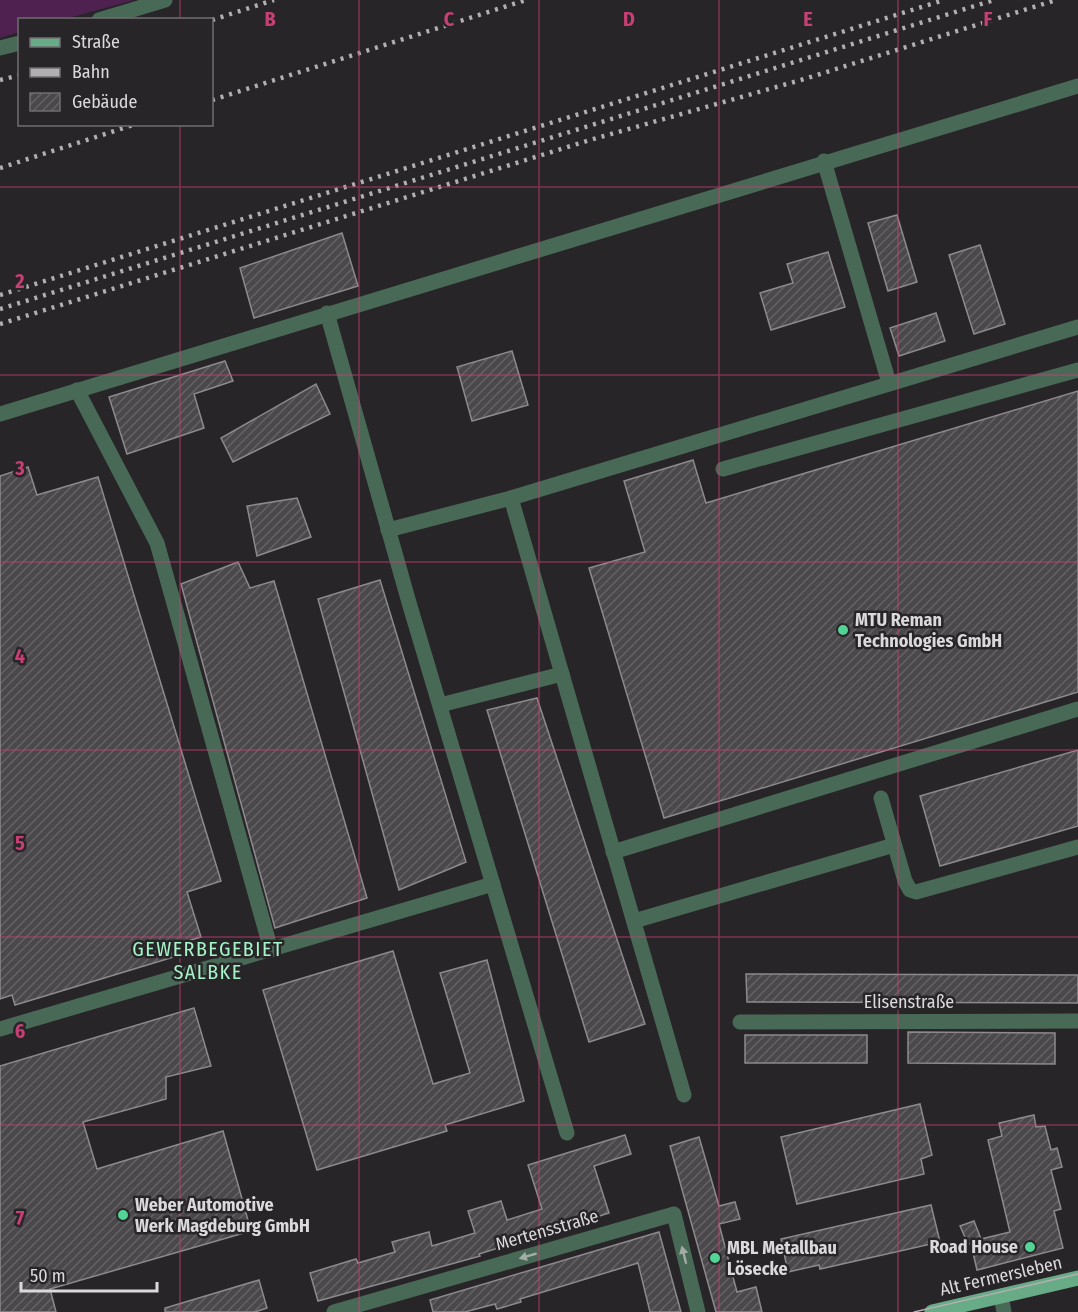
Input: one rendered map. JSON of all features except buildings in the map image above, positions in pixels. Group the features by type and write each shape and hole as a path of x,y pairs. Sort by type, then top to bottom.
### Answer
{"main road":[{"name":"Alt Fermersleben","path":"932,1312 1078,1278"}],"street":[{"path":"106,18 165,0"},
{"path":"0,48 18,44"},
{"path":"0,414 824,161 1078,86"},
{"path":"824,161 889,383"},
{"path":"327,313 388,530 567,1132"},
{"path":"388,530 511,498 1078,327"},
{"path":"723,469 1078,370"},
{"path":"77,390 157,543 271,950"},
{"path":"511,498 684,1095"},
{"path":"440,705 562,674"},
{"path":"613,852 1078,709"},
{"path":"881,798 905,881 910,890 916,892 1078,847"},
{"path":"634,921 894,845"},
{"path":"0,1029 493,884"},
{"name":"Elisenstraße","path":"740,1022 1078,1021"},
{"name":"Mertensstraße","path":"334,1312 674,1214 698,1312"},
{"path":"1001,1296 1004,1312"}],"shaded area":[{"path":"0,0 134,0 69,18 18,18 18,32 0,38"}],"tram line":[{"path":"914,1312 1078,1274"}],"railway":[{"path":"213,20 274,0"},
{"path":"213,100 526,0"},
{"path":"0,295 944,0"},
{"path":"0,309 994,0"},
{"path":"0,324 590,140 801,80 1056,0"},
{"path":"0,80 18,76"},
{"path":"0,168 130,126"}],"place":[{"name":"MTU Reman Technologies GmbH","path":"843,630"},
{"name":"Weber Automotive Werk Magdeburg GmbH","path":"123,1215"},
{"name":"Road House","path":"1030,1247"},
{"name":"MBL Metallbau Lösecke","path":"715,1258"}],"district":[{"name":"GEWERBEGEBIET SALBKE","path":"208,960"}]}
